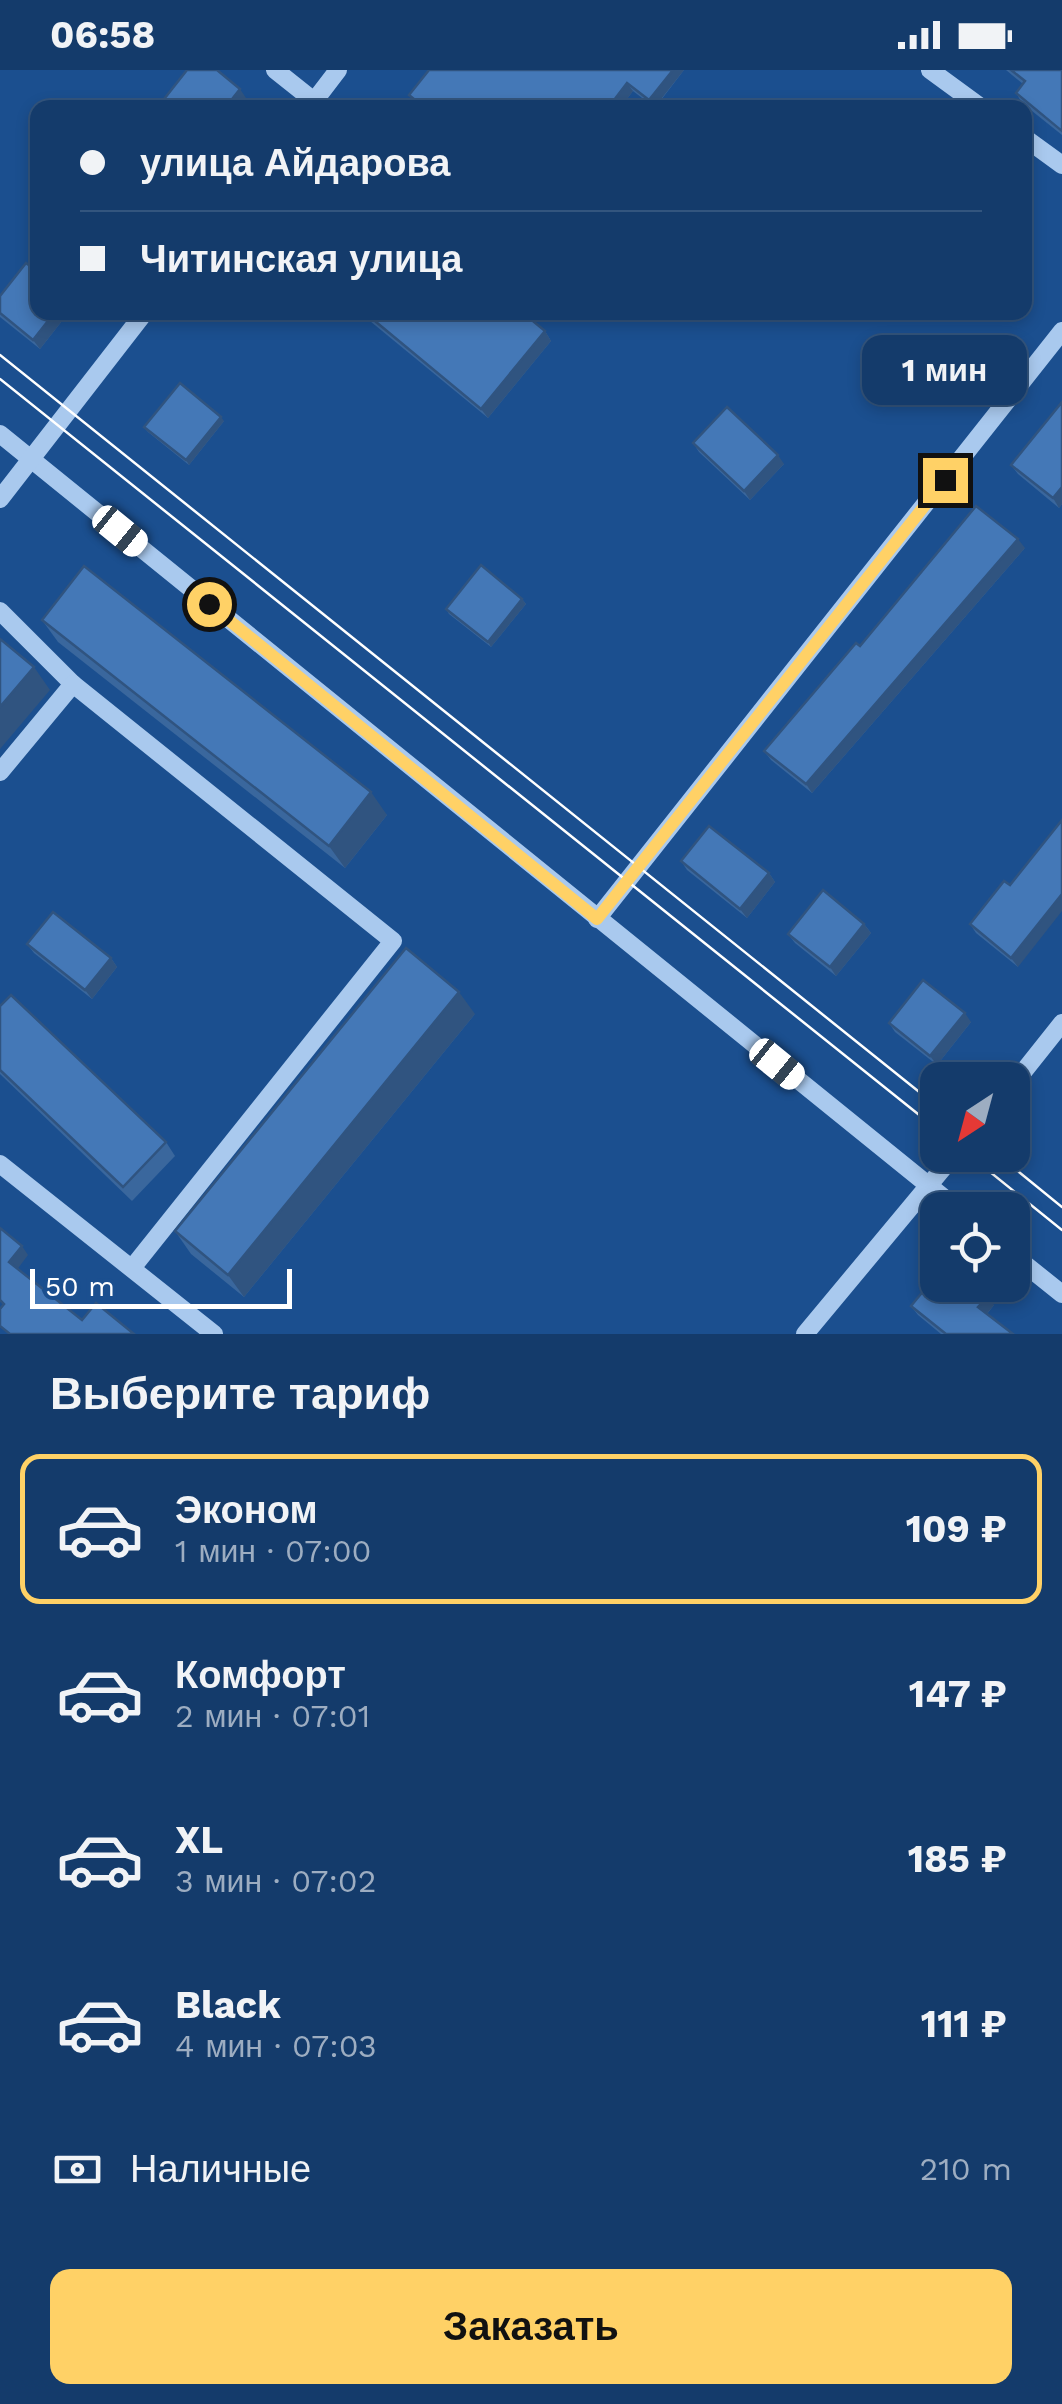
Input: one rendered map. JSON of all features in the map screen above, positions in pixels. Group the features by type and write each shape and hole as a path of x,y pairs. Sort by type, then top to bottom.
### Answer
{"street":[{"path":"275,70 308,100"},
{"path":"315,100 338,70"},
{"path":"930,70 971,100"},
{"path":"1032,143 1062,165"},
{"path":"0,499 139,320"},
{"path":"597,919 1062,331"},
{"path":"0,434 936,1192"},
{"path":"0,611 73,684 393,941 132,1268"},
{"path":"0,772 73,684"},
{"path":"1030,1063 1062,1023"},
{"path":"0,1164 214,1334"},
{"path":"805,1334 938,1172"},
{"path":"1030,1268 1062,1294"}],"building":[{"path":"187,70 217,70 240,89 231,100 163,100"},
{"path":"429,70 673,70 649,100 627,83 614,100 415,100 409,95"},
{"path":"1011,70 1062,70 1062,131 1032,106 1032,100 1024,100 1016,93 1025,81"},
{"path":"26,263 30,266 30,320 49,320 33,340 0,313 0,296"},
{"path":"374,320 532,320 545,331 481,409"},
{"path":"180,383 221,417 186,460 144,427"},
{"path":"1062,402 1062,487 1053,498 1011,465"},
{"path":"727,407 778,455 744,491 693,443"},
{"path":"976,506 1018,539 806,784 764,751 856,643 860,646"},
{"path":"481,565 522,599 488,642 446,609"},
{"path":"84,566 371,792 329,846 42,620"},
{"path":"0,639 34,667 0,707"},
{"path":"1062,820 1062,894 1011,958 970,924 1004,881 1010,885"},
{"path":"709,826 769,873 740,909 681,861"},
{"path":"823,890 864,924 830,967 788,934"},
{"path":"53,912 111,958 85,990 27,944"},
{"path":"406,948 459,992 228,1275 175,1231"},
{"path":"923,980 965,1013 930,1056 889,1023"},
{"path":"11,995 166,1142 123,1187 0,1070 0,1006"},
{"path":"0,1228 22,1246 9,1262 82,1320 96,1303 134,1334 10,1334 0,1326 0,1309 4,1304 0,1300"},
{"path":"920,1295 920,1302 983,1302 978,1307 1013,1334 946,1334 911,1306"}],"tram line":[{"path":"0,355 920,1093"},
{"path":"0,379 920,1116"},
{"path":"990,1172 1062,1230"},
{"path":"1019,1172 1062,1207"}],"route":[{"path":"209,604 597,919 945,480"}]}
